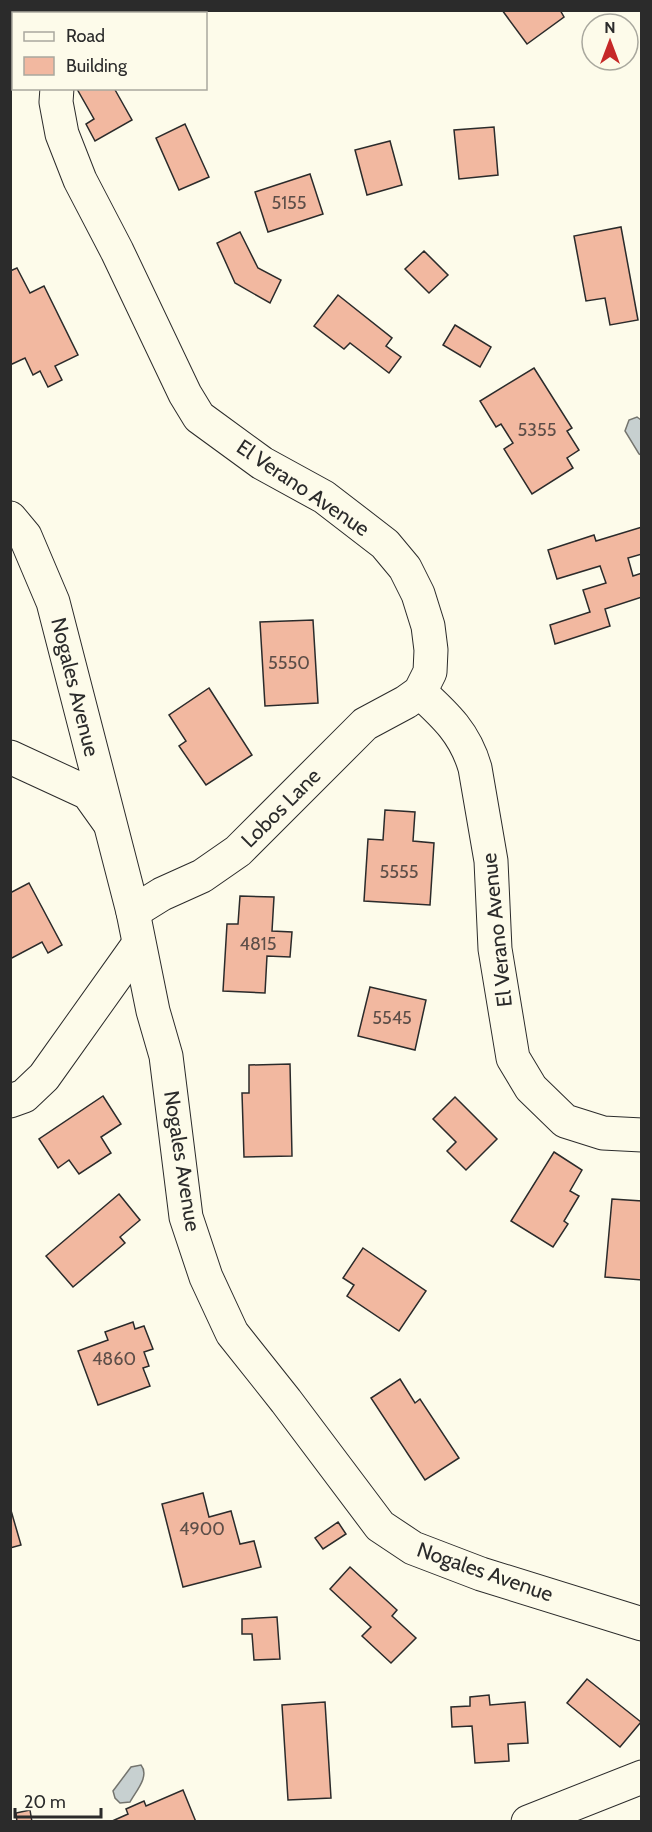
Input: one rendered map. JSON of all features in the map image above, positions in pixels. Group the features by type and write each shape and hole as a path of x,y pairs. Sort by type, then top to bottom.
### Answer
{"street":[{"name":"El Verano Avenue","path":"57,90 56,102 62,135 80,180 117,251 185,394 199,417 262,464 324,497 385,544 405,568 418,594 428,626 430,672 420,692 452,721 471,753 475,768 491,861 495,949 513,1058 531,1088 565,1121 603,1133 642,1135"},
{"name":"Nogales Avenue","path":"10,518 25,536 53,602 133,912 153,1011 166,1056 186,1217 206,1277 232,1333 380,1526 412,1548 481,1574 642,1624"},
{"name":"Lobos Lane","path":"133,912 162,894 202,876 238,851 365,724 420,692"},
{"path":"10,757 88,793 111,825"},
{"path":"10,1101 24,1096 44,1077 138,945"},
{"path":"528,1821 642,1777"}],"shaded area":[{"path":"637,417 641,420 641,455 625,431 629,420"},
{"path":"141,1765 143,1779 130,1802 120,1803 113,1791 131,1767"}],"building":[{"path":"502,10 560,10 564,17 527,44"},
{"path":"78,90 115,90 132,120 95,141 86,124 94,119"},
{"path":"185,124 209,177 179,190 156,138"},
{"path":"494,127 498,175 459,179 454,130"},
{"path":"390,141 402,185 367,195 355,150"},
{"path":"310,174 323,214 268,232 255,192"},
{"path":"621,227 638,320 610,325 605,298 586,301 574,236"},
{"path":"240,232 258,268 281,280 270,303 235,283 217,243"},
{"path":"424,251 448,275 429,293 405,269"},
{"path":"17,268 30,293 44,286 78,355 55,366 62,380 48,387 40,371 33,375 25,358 10,365 10,271"},
{"path":"338,295 392,338 386,346 401,357 389,373 350,343 344,349 314,326"},
{"path":"455,325 491,347 480,367 443,345"},
{"path":"534,368 572,428 567,431 579,450 567,458 573,468 532,494 504,449 513,443 501,424 496,427 480,401"},
{"path":"642,527 642,554 628,558 633,576 642,573 642,597 605,609 610,626 555,644 550,625 590,612 583,590 606,583 600,566 557,579 548,550 594,535 596,541"},
{"path":"313,620 318,703 265,706 260,622"},
{"path":"209,688 252,755 206,785 179,746 186,741 169,715"},
{"path":"385,810 415,812 413,841 434,843 430,905 364,901 368,839 383,840"},
{"path":"29,883 62,945 48,953 42,942 10,959 10,893"},
{"path":"240,896 274,897 272,931 292,932 290,957 267,956 265,993 223,991 227,924 238,924"},
{"path":"370,987 426,1000 415,1050 358,1036"},
{"path":"290,1064 292,1156 244,1157 242,1093 249,1093 249,1065"},
{"path":"103,1096 121,1124 101,1137 111,1153 79,1174 69,1160 58,1168 39,1139"},
{"path":"455,1097 497,1139 466,1170 447,1151 456,1142 433,1119"},
{"path":"554,1152 582,1170 570,1191 579,1196 564,1221 568,1224 553,1247 511,1221"},
{"path":"119,1194 140,1220 120,1237 125,1243 73,1287 46,1256"},
{"path":"612,1199 642,1201 642,1280 605,1277"},
{"path":"363,1248 426,1291 399,1331 347,1296 354,1285 343,1278"},
{"path":"133,1322 135,1329 144,1326 153,1349 144,1352 149,1366 143,1368 150,1386 98,1405 78,1351 108,1340 105,1332"},
{"path":"400,1379 415,1403 420,1399 459,1458 425,1480 371,1398"},
{"path":"203,1493 209,1517 231,1511 240,1544 254,1541 261,1567 183,1587 162,1504"},
{"path":"10,1507 21,1545 10,1548"},
{"path":"338,1522 346,1534 323,1549 315,1538"},
{"path":"350,1567 397,1610 392,1616 416,1638 391,1663 362,1636 371,1627 330,1589"},
{"path":"277,1617 280,1659 254,1660 252,1634 242,1634 242,1619"},
{"path":"587,1679 641,1722 620,1747 567,1703"},
{"path":"489,1695 490,1705 525,1702 528,1743 508,1744 509,1761 475,1763 472,1726 452,1727 451,1707 470,1706 470,1697"},
{"path":"325,1702 331,1798 288,1800 282,1705"},
{"path":"183,1790 196,1822 110,1822 128,1814 126,1809 144,1801 146,1806"},
{"path":"30,1810 32,1822 17,1822 16,1813"}]}
